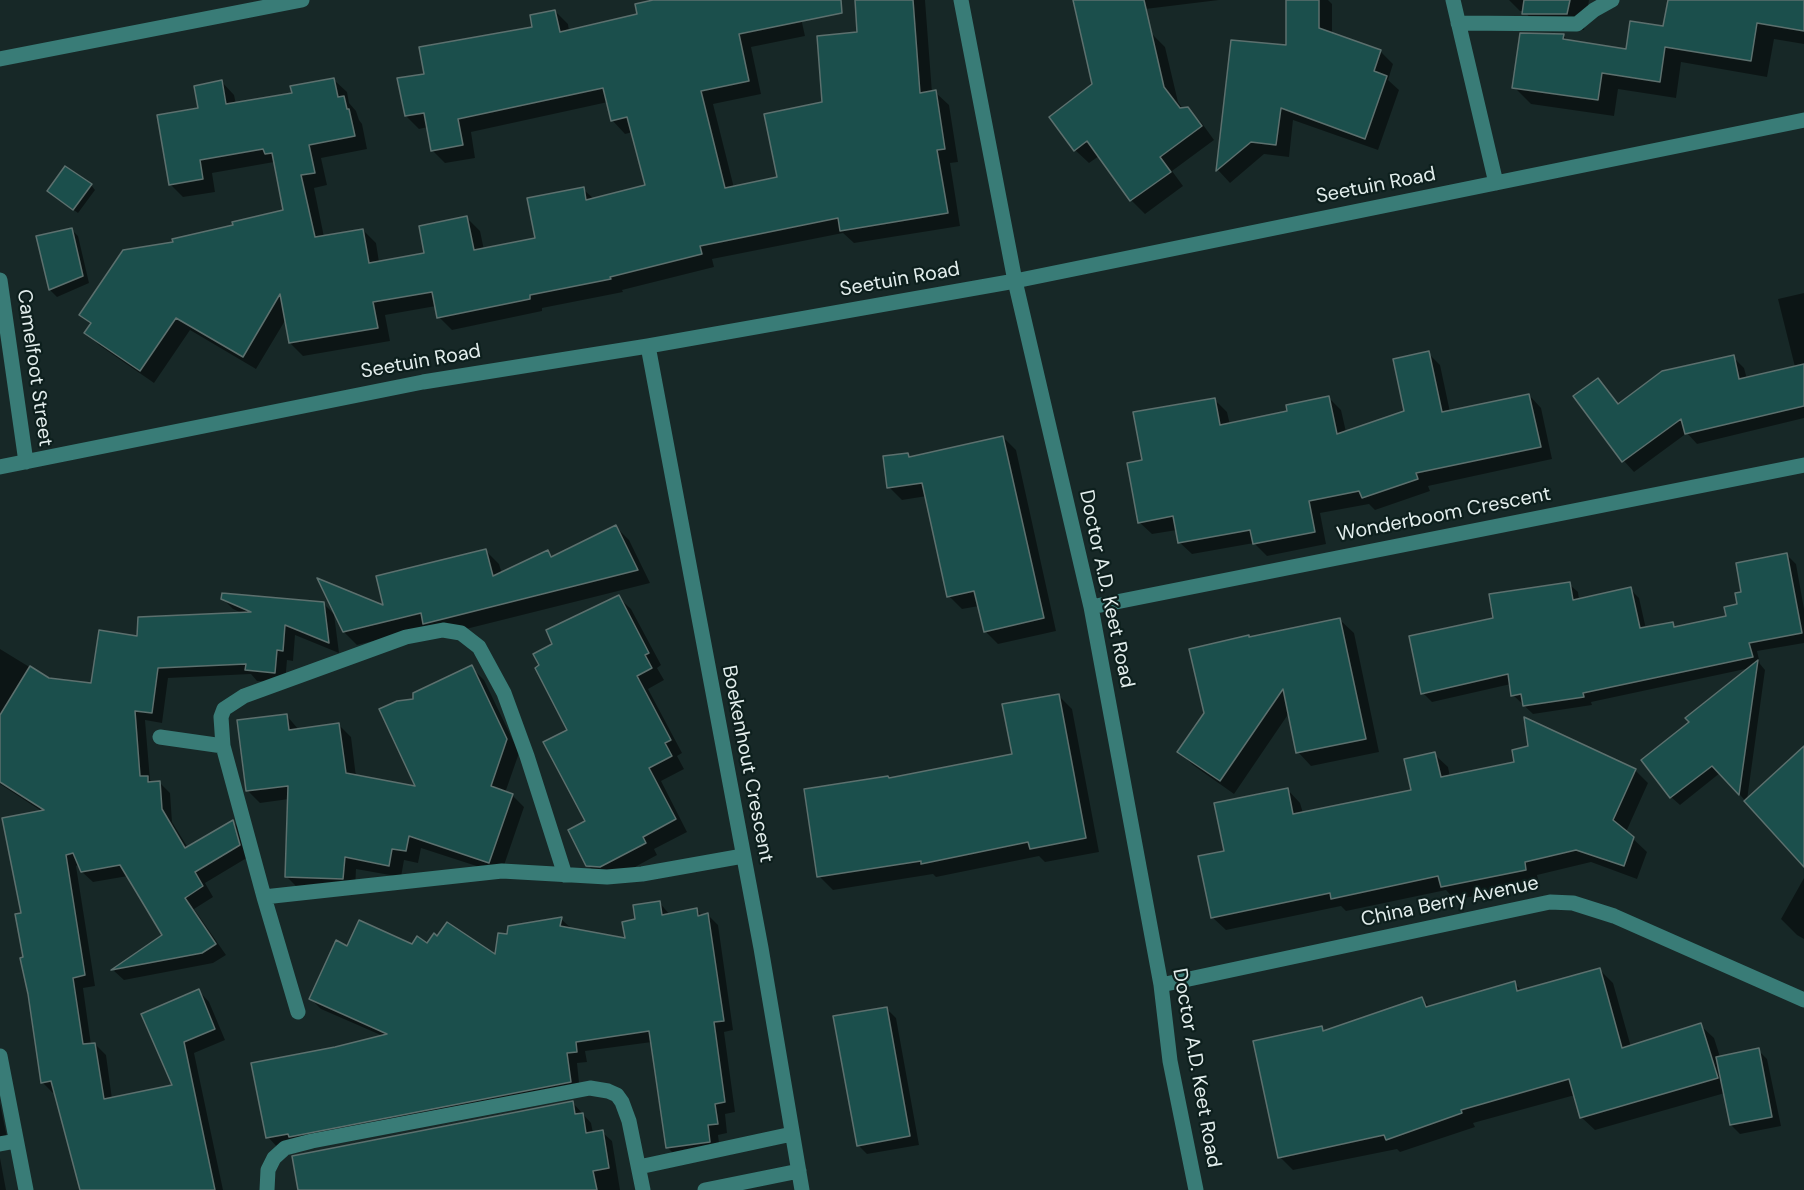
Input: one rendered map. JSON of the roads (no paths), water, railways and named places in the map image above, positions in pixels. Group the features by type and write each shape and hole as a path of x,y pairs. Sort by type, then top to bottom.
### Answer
{"street":[{"path":"0,59 302,0"},
{"name":"Doctor A.D. Keet Road","path":"961,0 1015,281 1091,607 1161,985 1170,1061 1196,1190"},
{"path":"1454,0 1496,183"},
{"path":"1458,23 1577,24 1594,10 1612,0"},
{"name":"Seetuin Road","path":"0,467 423,382 648,346 1015,281 1804,120"},
{"name":"Camelfoot Street","path":"0,280 26,462"},
{"name":"Boekenhout Crescent","path":"648,346 743,856 802,1190"},
{"name":"Wonderboom Crescent","path":"1091,607 1804,465"},
{"path":"298,1012 223,746 221,717 224,709 244,696 406,637 443,630 461,633 479,647 504,693 565,875"},
{"path":"160,737 223,746"},
{"path":"264,897 502,871 607,878 743,856"},
{"name":"China Berry Avenue","path":"1161,985 1550,902 1573,903 1614,916 1804,1000"},
{"path":"0,1056 26,1190"},
{"path":"267,1190 268,1170 274,1158 285,1148 590,1088 608,1091 617,1095 622,1101 629,1121 643,1190"},
{"path":"639,1167 792,1134"},
{"path":"0,1144 16,1142"},
{"path":"705,1190 799,1171"}]}
